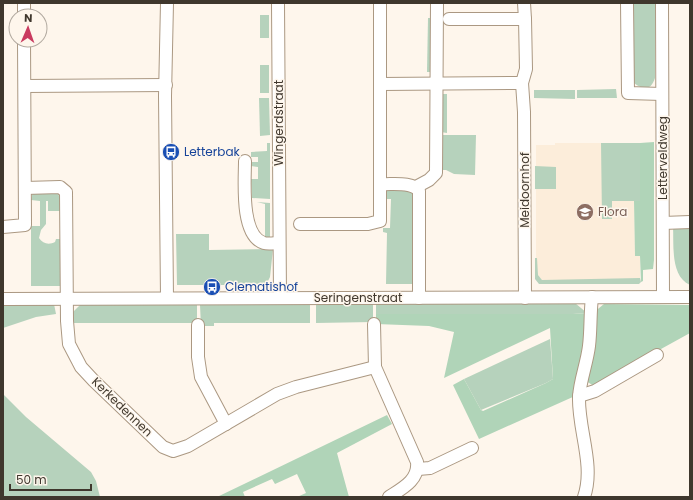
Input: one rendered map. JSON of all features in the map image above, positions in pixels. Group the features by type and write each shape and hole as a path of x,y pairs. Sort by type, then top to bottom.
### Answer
{"street":[{"path":"167,3 167,298"},
{"name":"Wingerdstraat","path":"278,3 280,298"},
{"path":"300,224 368,224 380,221 380,3"},
{"path":"380,184 409,185 416,187 429,180 436,173 437,3"},
{"name":"Meidoornhof","path":"524,3 526,69 522,83 524,120 525,298"},
{"path":"627,3 628,93 662,94"},
{"name":"Letterveldweg","path":"662,3 663,297"},
{"path":"449,19 524,19"},
{"path":"3,227 25,224 24,48"},
{"path":"380,84 522,83"},
{"path":"24,86 166,86"},
{"path":"245,161 245,198 248,225 252,233 263,243 280,244"},
{"path":"25,188 60,187 66,192 66,298"},
{"path":"416,187 420,195 419,298"},
{"path":"662,223 690,222"},
{"path":"584,497 588,487 588,471 581,429 579,396 589,346 592,297"},
{"name":"Seringenstraat","path":"3,299 690,297"},
{"name":"Kerkedennen","path":"66,298 69,344 81,367 164,447 173,451 188,446 277,394 296,387 375,367"},
{"path":"374,324 375,367 417,462 418,469 414,478 409,484 389,497"},
{"path":"198,325 198,357 201,377 226,424"},
{"path":"579,396 595,390 657,355"},
{"path":"418,469 430,468 472,448"}],"shaded area":[{"name":"Flora","path":"555,143 640,143 640,201 634,201 635,256 640,256 640,278 638,280 542,280 538,275 536,258 536,145 555,145"}],"green space":[{"path":"631,3 655,3 655,78 651,85 647,88 641,87 634,83"},
{"path":"260,15 269,15 269,38 260,38"},
{"path":"428,18 432,18 433,72 427,72"},
{"path":"260,65 269,65 269,93 260,93"},
{"path":"616,89 617,98 577,98 577,90"},
{"path":"534,90 575,90 575,99 534,98"},
{"path":"441,94 447,94 447,133 441,132"},
{"path":"259,98 269,98 270,135 260,136"},
{"path":"441,135 476,135 475,175 454,174 446,170 441,170"},
{"path":"654,142 654,260 653,269 643,270 643,281 641,282 640,256 635,256 634,201 640,201 640,143"},
{"path":"267,143 270,143 270,199 252,198 251,179 258,179 258,167 251,166 251,162 258,162 258,157 251,157 251,152 267,151"},
{"path":"601,143 640,143 640,201 612,201 612,219 602,219"},
{"path":"535,166 556,167 556,189 535,189"},
{"path":"407,188 413,193 414,282 412,284 386,284 387,233 383,232 383,228 390,228 391,199 383,199 384,194 389,189"},
{"path":"34,192 56,192 60,197 61,211 48,211 48,201 46,201 46,224 41,230 39,238 42,242 48,244 55,242 56,239 61,239 60,286 31,286 31,226 40,226 40,201 31,200"},
{"path":"257,202 270,203 270,239 265,239 265,204"},
{"path":"673,226 690,226 690,285 679,275 676,267 674,259"},
{"path":"176,234 209,234 209,250 273,249 270,277 266,285 177,285"},
{"path":"535,258 537,258 538,275 542,280 640,278 641,282 639,284 539,284 535,279"},
{"path":"575,303 587,313 376,314 376,304"},
{"path":"3,304 54,304 56,314 36,317 3,328"},
{"path":"310,304 310,323 214,323 214,326 201,326 200,305"},
{"path":"316,304 373,304 373,322 316,323"},
{"path":"604,304 690,305 690,333 594,386 586,381 593,313"},
{"path":"80,305 197,305 197,323 72,323 71,314"},
{"path":"587,313 586,341 575,396 479,439 453,385 464,379 481,410 483,411 553,379 550,328 444,378 454,332 429,326 376,324 376,314"},
{"path":"550,339 553,379 481,410 464,379"},
{"path":"3,394 26,417 91,472 96,481 100,497 3,497"},
{"path":"387,415 392,424 337,453 349,497 297,497 306,493 297,474 275,484 272,479 243,492 245,497 217,497"}],"place":[{"name":"Letterbak","path":"171,152"},
{"name":"Flora","path":"585,212"},
{"name":"Clematishof","path":"212,287"}]}
